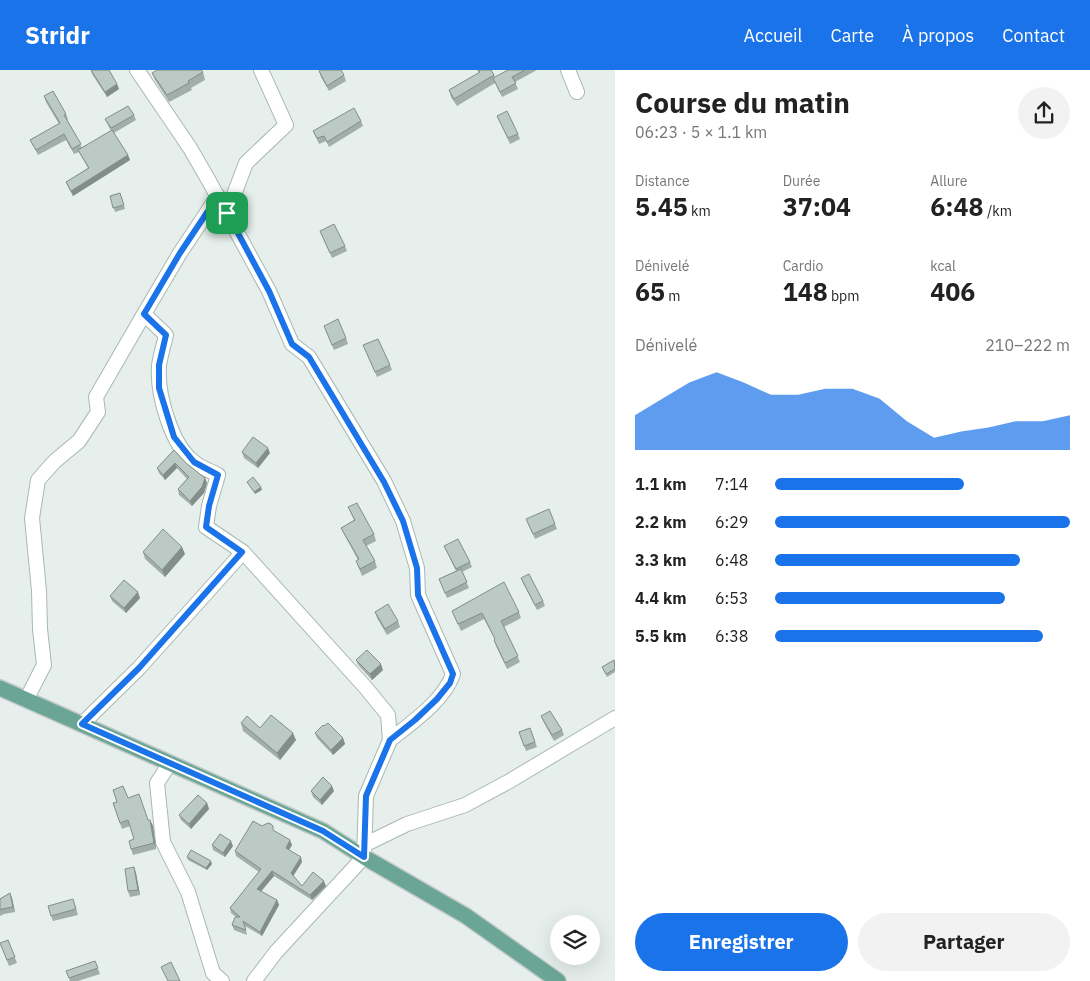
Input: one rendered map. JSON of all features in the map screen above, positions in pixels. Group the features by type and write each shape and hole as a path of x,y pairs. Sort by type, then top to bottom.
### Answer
{"main road":[{"path":"0,688 364,851 466,916 558,981"}],"street":[{"path":"137,70 190,148 269,291 292,344 309,357 384,482 403,521 417,568 418,595 453,674 450,683 437,699 390,740"},
{"path":"227,213 246,162 286,125 260,70"},
{"path":"568,70 577,92"},
{"path":"26,700 44,665 32,518 38,480 55,461 79,441 98,412 96,397 180,253 218,196"},
{"path":"144,314 166,335 159,365 159,388 174,437 194,462 218,475 209,506 206,527 242,552 366,688 388,715 390,740 366,796 364,851"},
{"path":"82,724 139,668 242,552"},
{"path":"254,981 276,952 364,851 407,824 466,805 615,718"},
{"path":"170,764 157,783 163,842 188,892 213,973 222,981"}],"building":[{"path":"91,70 109,70 117,84 105,92"},
{"path":"157,70 201,70 203,72 188,81 189,83 167,95 152,73"},
{"path":"341,70 344,75 327,86 319,71"},
{"path":"479,70 491,70 494,75 454,99 449,90 480,72"},
{"path":"508,70 525,70 512,77 516,83 500,92 493,78"},
{"path":"53,91 81,144 72,149 64,134 36,150 30,140 60,123 44,96"},
{"path":"128,106 134,115 111,128 105,119"},
{"path":"354,108 361,121 327,142 324,136 317,138 313,131"},
{"path":"507,111 518,134 508,138 497,116"},
{"path":"112,130 128,155 71,191 66,182 89,168 78,150"},
{"path":"120,193 124,205 113,208 110,196"},
{"path":"334,224 345,246 330,253 320,231"},
{"path":"338,319 346,338 332,345 324,326"},
{"path":"378,339 390,365 375,372 363,345"},
{"path":"253,437 268,448 256,463 242,452"},
{"path":"174,450 186,463 205,478 202,487 190,501 178,489 189,477 175,463 163,475 157,468"},
{"path":"253,477 261,487 254,492 247,482"},
{"path":"357,503 374,534 363,540 375,561 360,569 356,561 359,559 341,528 355,520 348,507"},
{"path":"549,509 555,524 533,534 526,519"},
{"path":"163,529 182,547 162,570 143,552"},
{"path":"458,539 470,562 456,569 444,546"},
{"path":"461,569 467,582 445,593 439,579"},
{"path":"529,574 543,601 535,605 521,578"},
{"path":"124,580 138,592 124,608 110,596"},
{"path":"504,582 519,612 501,621 518,656 505,663 482,613 458,624 452,611"},
{"path":"388,604 398,621 385,629 375,612"},
{"path":"367,650 381,664 370,674 356,660"},
{"path":"614,660 615,669 606,674 602,667"},
{"path":"550,711 562,730 552,735 541,716"},
{"path":"271,715 293,733 277,753 241,723 247,716 260,728"},
{"path":"328,723 343,738 331,750 315,733"},
{"path":"530,728 535,742 524,746 519,732"},
{"path":"323,777 332,786 320,800 311,791"},
{"path":"123,786 128,798 139,794 148,820 150,820 154,843 131,849 129,841 134,839 128,820 120,823 113,803 117,802 113,790"},
{"path":"198,795 207,803 189,824 179,815"},
{"path":"253,821 262,826 268,823 271,824 273,830 290,840 286,848 301,857 291,873 302,886 313,872 324,881 310,895 272,871 257,889 277,900 260,932 243,921 246,930 232,925 235,917 240,917 230,908 261,869 235,851"},
{"path":"220,834 231,841 223,853 212,845"},
{"path":"191,850 211,861 206,868 187,857"},
{"path":"134,867 138,890 128,891 125,869"},
{"path":"10,893 13,907 0,910 0,899"},
{"path":"73,899 76,909 51,916 48,906"},
{"path":"8,940 15,957 7,960 0,943"},
{"path":"95,961 98,968 69,978 66,971"},
{"path":"171,962 180,981 168,981 161,967"}],"route":[{"path":"218,196 227,213 269,291 292,344 309,357 384,482 403,521 417,568 418,595 453,674 450,683 437,699 390,740 366,796 364,857 323,831 82,724 139,668 242,552 206,527 209,506 218,475 194,462 174,437 159,388 159,365 166,335 144,314 180,253 218,196"}]}
